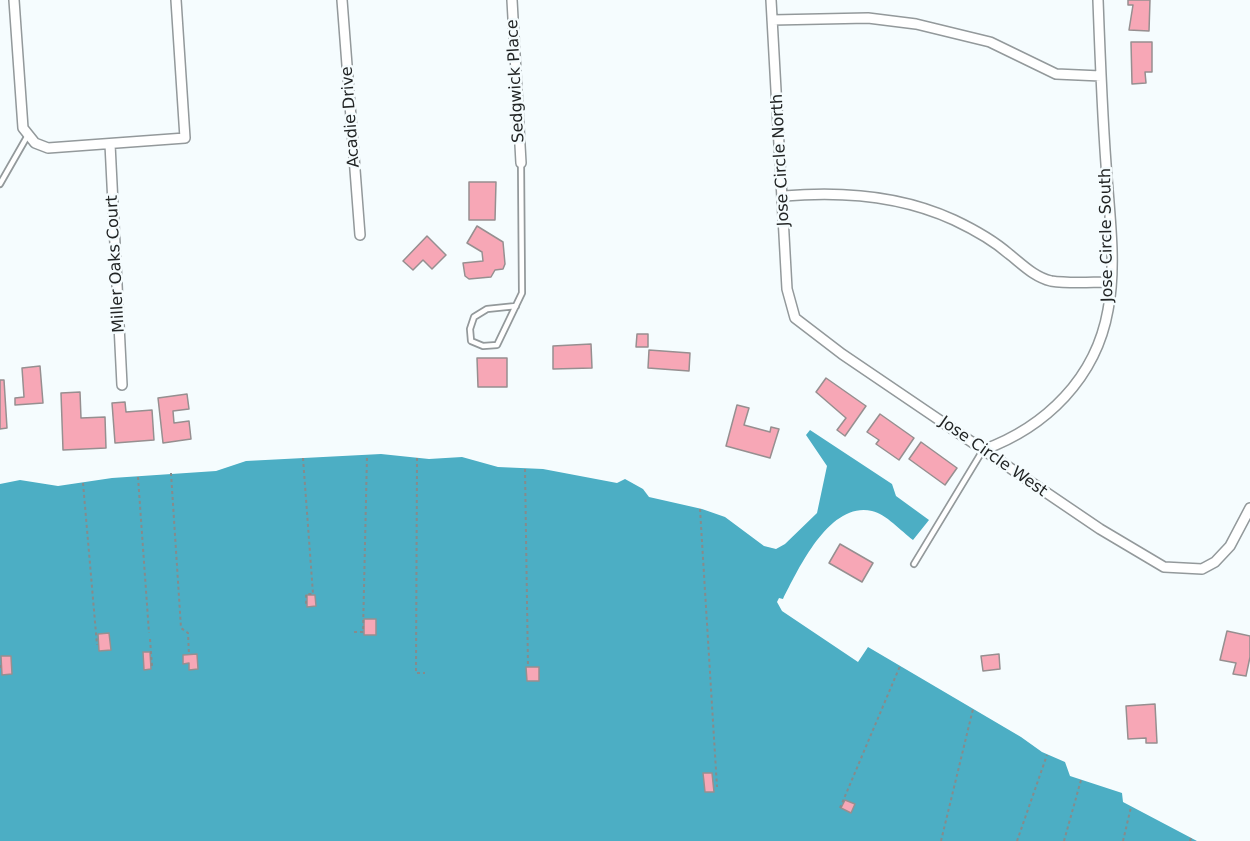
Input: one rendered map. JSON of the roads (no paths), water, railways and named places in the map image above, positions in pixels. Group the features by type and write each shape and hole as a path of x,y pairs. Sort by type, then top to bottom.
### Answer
{"street":[{"path":"14,0 21,120 28,137 48,148 185,138 176,0"},
{"name":"Acadie Drive","path":"342,0 360,235"},
{"name":"Sedgwick Place","path":"512,0 521,163"},
{"name":"Jose Circle North","path":"771,0 784,196 787,289 795,318"},
{"name":"Jose Circle South","path":"984,450 1026,431 1053,410 1071,390 1099,344 1108,310 1111,282 1098,0"},
{"path":"772,20 868,18 916,24 990,42 1056,74 1101,76"},
{"name":"Miller Oaks Court","path":"110,144 122,385"},
{"path":"784,196 825,192 850,194 926,208 988,238 1039,276 1050,280 1078,283 1111,282"},
{"name":"Jose Circle West","path":"795,318 842,354 1100,529 1164,567 1202,569 1215,562 1230,546 1250,508"}],"lane":[{"path":"0,184 28,137"},
{"path":"516,306 487,309 474,317 470,329 471,341 483,346 497,345 516,306 522,293 521,163"},
{"path":"914,564 984,450"}],"water":[{"path":"810,430 892,484 896,496 929,520 913,540 888,519 872,511 856,511 842,516 817,540 783,599 779,598 777,602 782,611 858,662 868,647 1021,737 1042,752 1065,762 1070,776 1122,793 1123,802 1197,841 0,841 0,484 20,480 58,486 112,478 216,471 246,461 381,454 429,459 462,457 498,467 543,469 617,483 625,479 643,489 649,497 702,509 725,517 764,546 776,549 785,544 817,513 827,466 806,435"}]}
